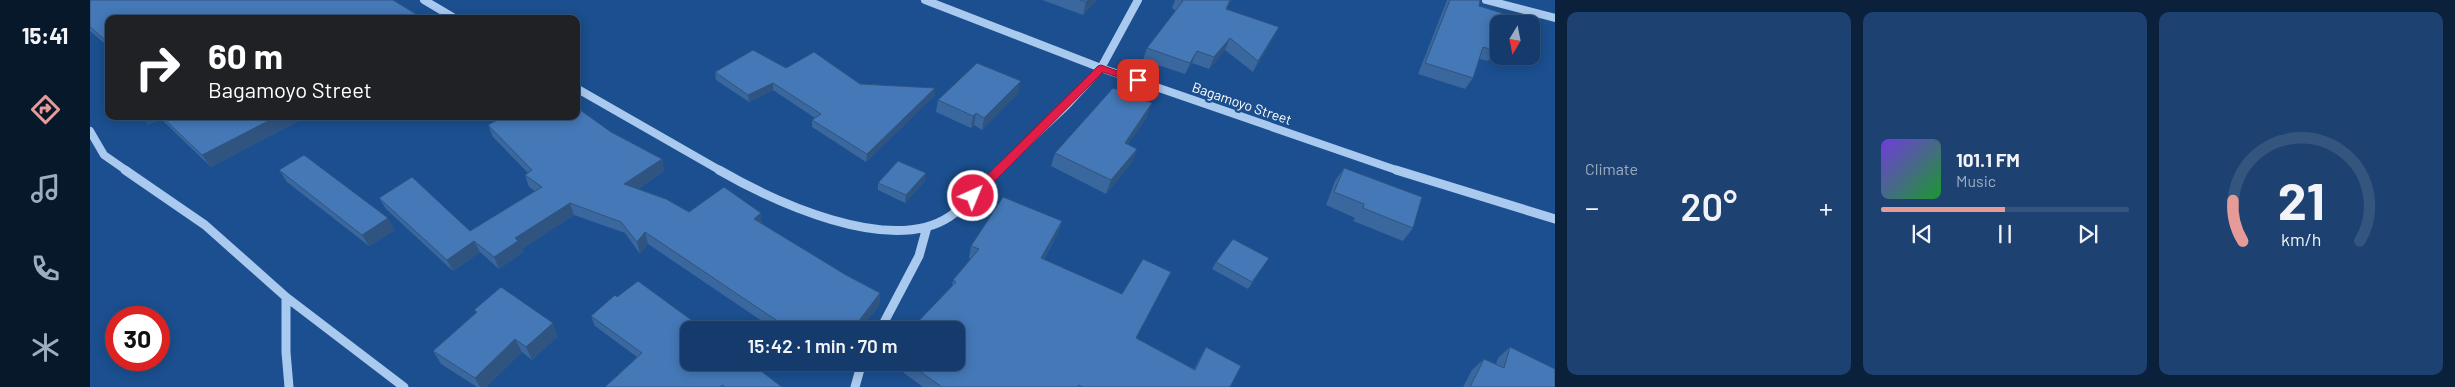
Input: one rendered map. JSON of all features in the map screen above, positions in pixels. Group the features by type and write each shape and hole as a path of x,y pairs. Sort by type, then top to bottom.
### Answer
{"street":[{"path":"424,0 449,15"},
{"name":"Bagamoyo Street","path":"925,0 1101,68 1411,175 1555,220"},
{"path":"580,90 740,182 815,216 870,228 902,230 927,227 949,217 1012,155 1066,106 1101,68 1138,0"},
{"path":"1486,0 1555,18"},
{"path":"90,131 104,155 205,225 286,297 404,387"},
{"path":"885,321 919,256 927,227"},
{"path":"286,297 286,352 289,387"},
{"path":"855,387 859,371"}],"building":[{"path":"90,0 393,0 417,15 105,15 105,40 90,27"},
{"path":"1181,0 1230,0 1226,9 1279,27 1258,61 1230,38 1214,57 1197,51 1190,63 1147,48 1183,1"},
{"path":"1450,0 1480,0 1479,6 1502,13 1502,15 1490,15 1490,49 1483,47 1473,78 1425,63"},
{"path":"753,50 786,68 814,52 860,84 935,88 867,154 812,120 821,114 773,83 748,95 715,72"},
{"path":"977,63 1021,81 984,118 976,113 973,116 938,100"},
{"path":"1113,88 1152,103 1125,143 1137,149 1111,180 1055,153"},
{"path":"580,110 611,132 662,159 624,184 666,199 689,212 724,187 761,213 754,219 846,275 880,293 859,321 778,321 645,232 637,242 621,222 570,203 515,238 518,241 494,257 474,241 447,260 379,198 412,177 470,231 542,187 525,175 532,170 488,125 497,120 580,120"},
{"path":"165,120 270,120 202,155"},
{"path":"304,155 388,218 362,235 279,170"},
{"path":"898,161 926,173 906,195 878,183"},
{"path":"1344,168 1422,197 1413,228 1363,208 1364,204 1334,192"},
{"path":"1003,197 1062,221 1041,258 1122,294 1143,259 1171,272 1136,338 1195,370 1206,347 1241,366 1230,387 1082,387 1079,385 1078,387 942,387 920,371 965,371 965,321 919,321 956,282 953,280 979,249 971,246"},
{"path":"1233,239 1269,258 1252,282 1216,262"},
{"path":"638,281 693,321 680,321 680,371 761,371 782,387 725,387 722,385 720,387 605,387 642,353 591,316 615,295 617,297"},
{"path":"501,287 553,323 526,347 515,339 475,378 433,351 477,312 474,310"},
{"path":"1510,347 1555,369 1555,387 1470,387 1484,359 1504,368"}],"route":[{"path":"973,196 1012,155 1066,106 1101,68 1138,80"}]}
